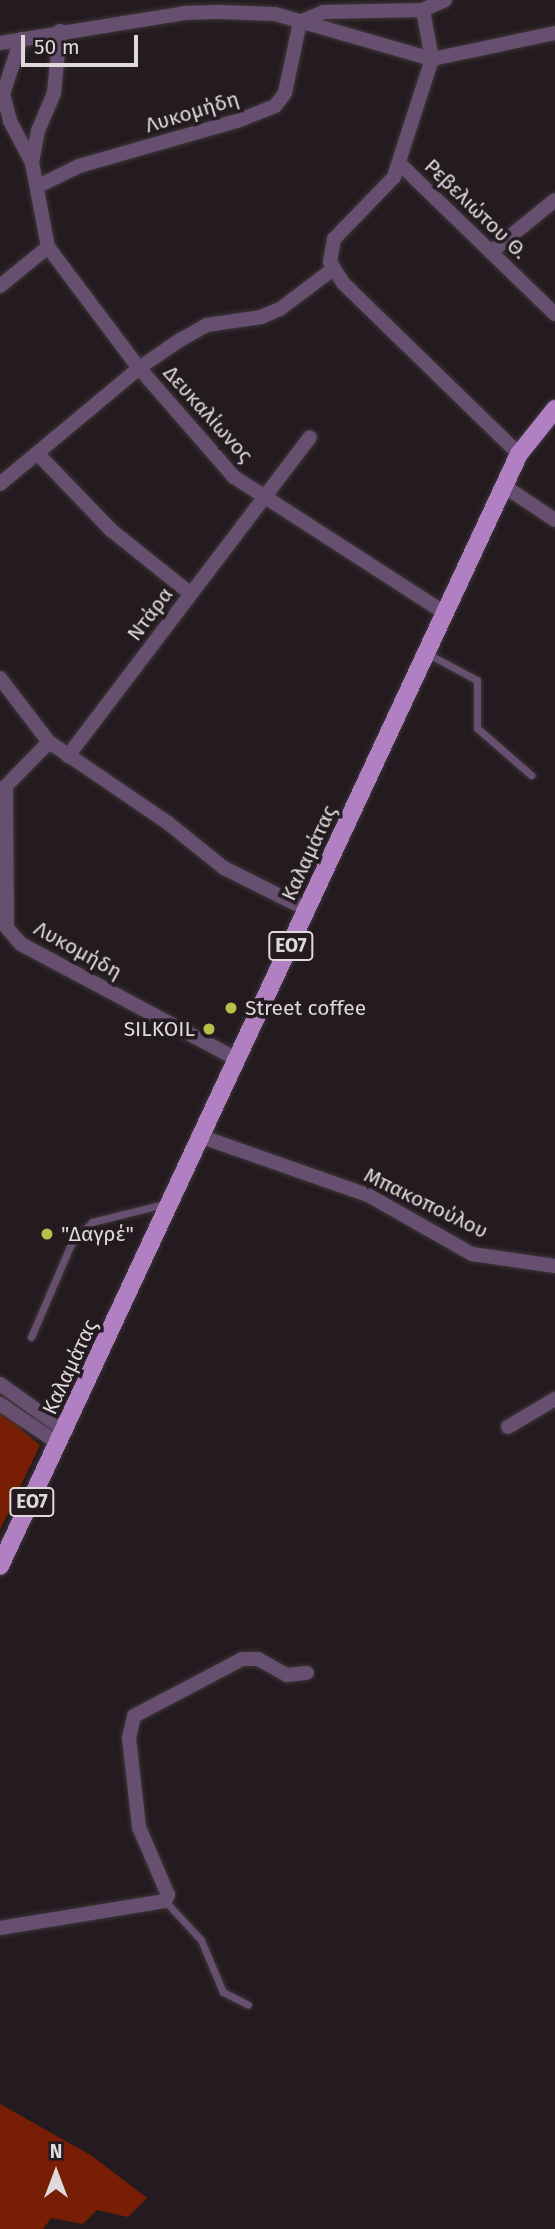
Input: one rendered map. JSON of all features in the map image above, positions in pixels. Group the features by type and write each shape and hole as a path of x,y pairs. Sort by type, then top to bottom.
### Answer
{"main road":[{"name":"Καλαμάτας","path":"63,1438 519,454 555,409"},
{"name":"ΕΟ7","path":"0,1566 63,1438"}],"street":[{"path":"299,22 323,12 423,10 446,0"},
{"path":"423,10 432,59 394,177 334,239 332,270 519,454"},
{"path":"0,43 60,31 185,13 267,13 432,59 555,33"},
{"name":"Λυκομήδη","path":"38,186 79,166 237,121 275,106 285,93 299,22"},
{"path":"32,163 38,131 54,93 60,31"},
{"path":"0,286 48,247 32,163 4,104 5,82 22,39"},
{"name":"Ρεβελιώτου Θ.","path":"398,163 555,314"},
{"path":"491,252 555,200"},
{"name":"Δευκαλίωνος","path":"48,247 139,368 234,477 445,613"},
{"path":"0,484 139,368 207,325 261,317 280,309 332,270"},
{"name":"Ντάρα","path":"68,756 310,437"},
{"path":"37,453 111,530 191,594"},
{"path":"504,486 555,520"},
{"path":"0,678 49,741 68,756 151,810 224,868 308,910"},
{"name":"Λυκομήδη","path":"49,741 6,786 4,900 7,928 21,944 238,1059"},
{"name":"Μπακοπούλου","path":"202,1137 368,1195 472,1254 555,1266"},
{"path":"0,1384 63,1438"},
{"path":"508,1427 555,1399"},
{"path":"0,1404 63,1438"},
{"path":"0,1927 165,1901 168,1895 139,1828 129,1738 134,1716 242,1659 258,1659 286,1675 307,1673"}],"lane":[{"path":"427,653 477,680 477,728 531,775"},
{"path":"31,1337 71,1244 92,1222 172,1202"},
{"path":"165,1901 201,1940 223,1992 248,2005"}],"shaded area":[{"path":"0,1389 23,1406 22,1430 40,1445 0,1530"},
{"path":"0,2104 92,2156 147,2198 128,2217 97,2210 83,2224 51,2218 43,2229 0,2229"}],"place":[{"name":"Street coffee","path":"231,1008"},
{"name":"SILKOIL","path":"209,1029"},
{"name":"\"Δαγρέ\"","path":"47,1234"}]}
